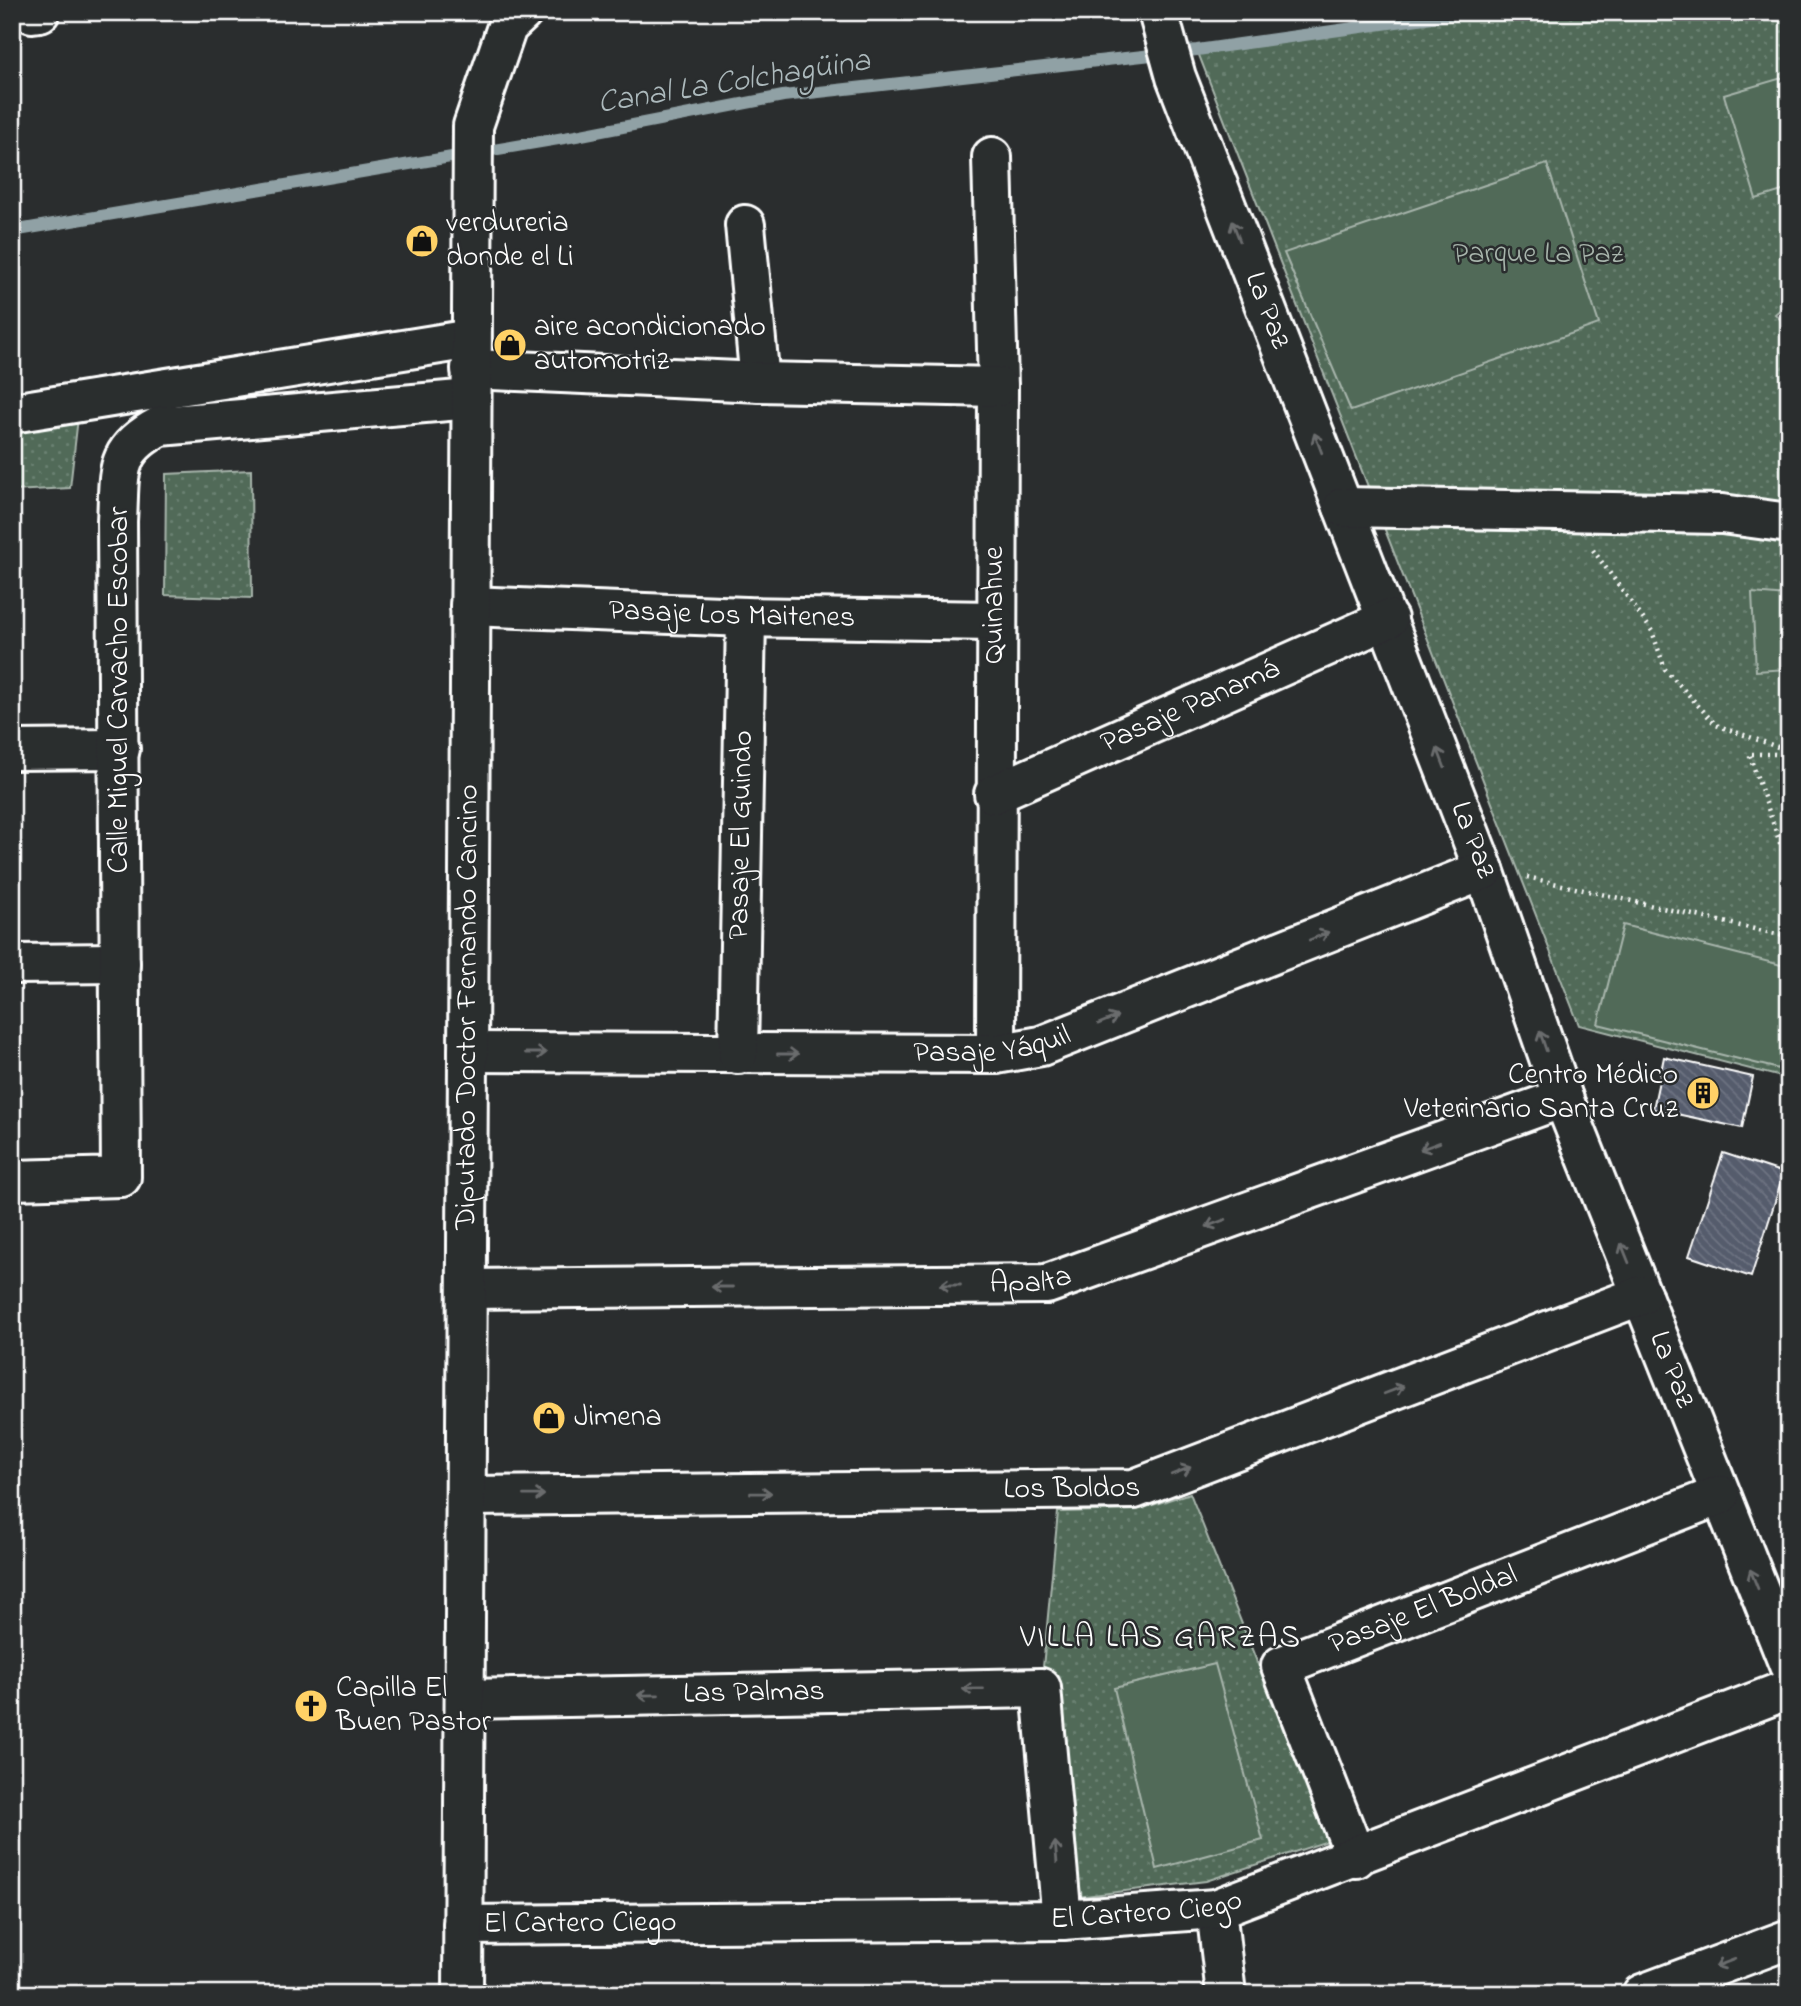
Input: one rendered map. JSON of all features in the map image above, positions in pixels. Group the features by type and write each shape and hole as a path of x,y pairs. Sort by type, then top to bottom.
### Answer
{"street":[{"path":"32,13 40,12"},
{"name":"Diputado Doctor Fernando Cancino","path":"463,1994 473,126 508,17"},
{"name":"La Paz","path":"1160,19 1176,77 1485,870 1563,1098 1720,1495 1785,1645"},
{"name":"Quinahue","path":"992,157 998,387 994,794 996,1054"},
{"path":"745,225 760,382"},
{"path":"12,413 471,369 760,382 998,387"},
{"name":"Calle Miguel Carvacho Escobar","path":"12,1180 121,1177 117,521 121,461 137,439 160,426 471,369"},
{"path":"1343,507 1780,515"},
{"name":"Pasaje Los Maitenes","path":"470,606 746,617 995,621"},
{"name":"Pasaje El Guindo","path":"738,1054 746,617"},
{"name":"Pasaje Panamá","path":"994,794 1388,619"},
{"path":"12,750 120,749"},
{"name":"Pasaje Yáquil","path":"468,1052 996,1054 1041,1046 1485,870"},
{"path":"12,964 120,963"},
{"name":"Apalta","path":"467,1289 1047,1284 1563,1098"},
{"name":"Los Boldos","path":"466,1496 1134,1489 1642,1295"},
{"name":"Pasaje El Boldal","path":"1356,1858 1281,1666 1720,1495"},
{"path":"1785,1645 1789,1591"},
{"name":"Las Palmas","path":"465,1699 1041,1688 1062,1920"},
{"name":"El Cartero Ciego","path":"463,1924 1062,1920 1216,1909 1356,1858 1789,1689"},
{"path":"1216,1909 1226,1994"},
{"path":"1642,1994 1789,1939"}],"path":[{"path":"1585,539 1652,631 1665,669 1716,725 1789,753"},
{"path":"1789,753 1749,754 1789,869"},
{"path":"1523,876 1789,937"}],"green space":[{"name":"Parque La Paz","path":"1468,12 1789,12 1789,302 1775,314 1789,328 1789,1079 1579,1025 1197,50"},
{"path":"1789,76 1789,189 1756,199 1724,95"},
{"path":"1547,164 1599,324 1351,411 1284,253"},
{"path":"80,400 70,488 12,491 12,417"},
{"path":"251,470 252,598 165,595 166,474"},
{"path":"1752,593 1789,596 1789,669 1756,671"},
{"path":"1623,925 1789,967 1789,1047 1783,1070 1598,1024"},
{"path":"1190,1493 1328,1841 1206,1881 1069,1898 1041,1688 1058,1512 1137,1510"},
{"path":"1215,1664 1263,1840 1157,1869 1114,1688"}],"building":[{"name":"Centro Médico Veterinario Santa Cruz","path":"1664,1057 1753,1077 1742,1128 1653,1109"},
{"path":"1723,1153 1784,1173 1751,1277 1689,1256"}],"waterway":[{"name":"Canal La Colchagüina","path":"12,231 576,136 783,96 1197,50 1468,12"}],"place":[{"name":"verdureria donde el Li","path":"422,241"},
{"name":"aire acondicionado automotriz","path":"510,345"},
{"name":"Centro Médico Veterinario Santa Cruz","path":"1703,1093"},
{"name":"Jimena","path":"549,1418"},
{"name":"Capilla El Buen Pastor","path":"311,1706"}],"district":[{"name":"VILLA LAS GARZAS","path":"1161,1638"}]}
